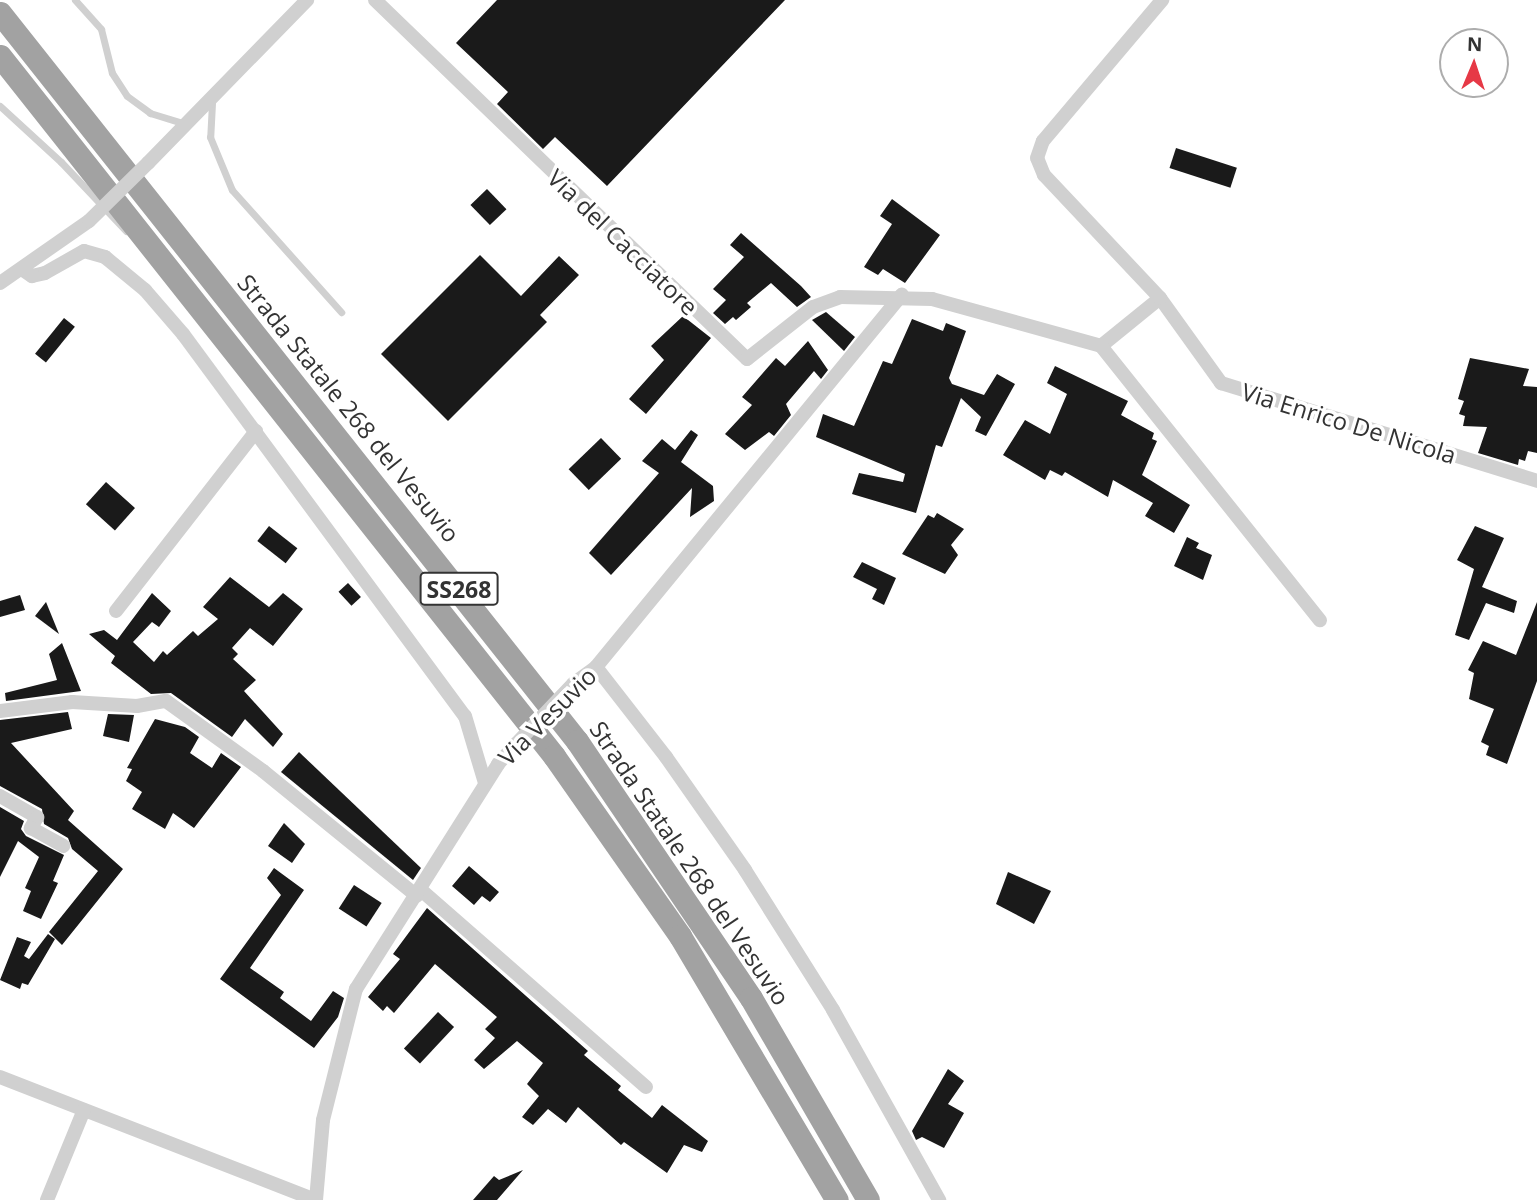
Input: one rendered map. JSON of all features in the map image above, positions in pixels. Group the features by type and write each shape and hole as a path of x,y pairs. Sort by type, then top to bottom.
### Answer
{"highway":[{"name":"Strada Statale 268 del Vesuvio","path":"0,13 577,741 751,998 868,1200"},
{"name":"Strada Statale 268 del Vesuvio","path":"0,56 555,756 680,936 837,1200"}],"street":[{"path":"0,283 23,270 89,221 307,0"},
{"name":"Via del Cacciatore","path":"375,0 747,359 813,307 840,297 902,295"},
{"name":"Via Enrico De Nicola","path":"1162,0 1044,141 1037,158 1044,175 1154,301 1221,383 1537,481"},
{"path":"23,270 32,276 45,273 84,251 105,257 145,290 183,334 256,431 465,716 485,783"},
{"path":"902,295 932,299 1103,343 1320,620"},
{"name":"Via Vesuvio","path":"316,1200 323,1120 356,989 419,893 485,783 517,743 573,684 596,667 902,295"},
{"path":"1103,343 1154,301"},
{"path":"116,611 256,431"},
{"path":"596,667 666,757 745,870 833,1010 939,1200"},
{"path":"0,711 83,701 137,706 166,701 263,771 419,893 646,1087"},
{"path":"0,796 37,817 31,828 63,846"},
{"path":"0,1077 316,1200"},
{"path":"47,1200 84,1110"}],"lane":[{"path":"75,0 101,29 112,73 127,96 150,113 186,124"},
{"path":"214,96 210,137 232,190 341,312"},
{"path":"0,106 61,162 108,216 167,265"}],"building":[{"path":"497,0 785,0 607,186 555,137 543,149 497,104 508,92 456,43"},
{"path":"1176,148 1237,168 1230,188 1170,168"},
{"path":"487,189 506,209 490,225 470,205"},
{"path":"892,199 940,235 905,283 883,269 878,275 864,267 892,224 880,216"},
{"path":"741,233 811,297 797,307 771,283 747,303 751,307 736,320 733,317 725,324 713,313 726,300 713,289 744,257 730,245"},
{"path":"480,255 521,296 559,256 579,275 540,315 547,322 448,421 381,354"},
{"path":"826,312 855,337 844,351 812,320"},
{"path":"683,316 711,338 646,414 629,399 664,360 651,346"},
{"path":"64,318 75,327 46,363 35,354"},
{"path":"912,319 943,331 946,323 966,331 949,378 952,384 984,395 997,374 1015,384 986,436 975,431 981,417 961,398 942,447 936,445 916,513 852,494 859,473 903,482 905,474 816,437 823,414 854,426 883,361 892,364"},
{"path":"808,341 828,370 821,379 814,371 786,404 791,415 774,436 769,432 745,450 725,434 752,405 742,397 776,358 785,366"},
{"path":"1470,358 1529,369 1523,386 1537,387 1537,453 1528,451 1525,461 1519,459 1518,465 1478,453 1487,427 1463,426 1465,416 1459,414 1464,401 1458,399"},
{"path":"1055,366 1128,401 1121,415 1154,433 1152,439 1157,441 1142,475 1190,505 1174,533 1145,516 1153,503 1113,480 1108,497 1065,472 1062,476 1050,470 1045,480 1003,455 1025,420 1050,434 1067,394 1047,383"},
{"path":"691,430 698,435 681,462 713,486 714,501 690,517 692,488 611,575 589,553 659,473 642,461 662,439 675,450"},
{"path":"601,438 621,459 589,490 569,469"},
{"path":"106,482 135,508 115,530 86,504"},
{"path":"937,513 964,529 951,545 958,555 945,574 902,554 928,515 934,518"},
{"path":"269,526 297,548 286,563 257,541"},
{"path":"1475,526 1504,538 1482,587 1517,601 1514,613 1486,603 1469,640 1455,635 1474,569 1457,560"},
{"path":"1187,537 1199,543 1196,548 1212,555 1203,580 1174,566"},
{"path":"862,562 896,578 884,605 872,599 877,589 853,577"},
{"path":"230,577 269,607 283,593 303,609 273,646 250,628 232,648 238,654 233,659 256,680 244,691 283,734 273,747 245,719 232,737 171,693 151,694 111,663 115,656 89,634 104,630 117,640 152,593 171,611 159,627 152,622 133,642 154,662 163,651 167,655 193,631 198,636 218,619 203,607"},
{"path":"348,583 361,597 351,606 338,592"},
{"path":"20,595 25,610 0,617 0,601"},
{"path":"46,602 59,634 35,616"},
{"path":"1537,602 1537,681 1507,764 1486,755 1489,746 1481,742 1494,709 1469,699 1474,673 1468,670 1483,641 1516,655"},
{"path":"62,643 81,691 6,701 5,693 57,680 49,654"},
{"path":"68,712 72,729 11,743 74,811 68,820 123,869 62,945 49,932 98,871 72,849 68,838 44,824 42,809 0,786 0,720"},
{"path":"108,714 134,715 129,742 103,736"},
{"path":"155,719 185,727 199,737 190,753 212,768 221,753 241,767 194,828 173,813 165,829 132,809 142,792 126,781 132,769 127,768"},
{"path":"299,752 421,868 413,880 281,772"},
{"path":"0,807 24,821 21,829 26,836 64,855 53,881 58,883 41,919 23,911 31,891 25,888 39,857 18,841 0,877"},
{"path":"284,823 305,844 292,863 268,846"},
{"path":"469,866 499,892 490,902 482,896 474,905 452,886"},
{"path":"274,868 304,890 250,968 284,992 280,998 311,1021 333,991 344,998 338,1017 314,1048 220,979 281,895 267,878"},
{"path":"1008,872 1051,891 1034,924 996,904"},
{"path":"354,885 382,903 366,926 339,908"},
{"path":"427,908 588,1051 584,1055 621,1086 618,1090 652,1118 662,1105 708,1141 702,1152 684,1145 667,1173 624,1142 621,1145 578,1107 566,1123 548,1109 533,1125 522,1117 539,1096 527,1084 543,1063 517,1041 484,1069 474,1060 495,1038 485,1029 497,1017 435,964 394,1013 387,1006 383,1011 368,997 400,959 393,954"},
{"path":"48,934 55,939 28,985 22,983 20,989 0,980 17,937 31,942 24,956 29,959"},
{"path":"438,1012 454,1027 420,1064 404,1049"},
{"path":"948,1069 964,1081 948,1104 964,1113 944,1148 922,1137 916,1140 912,1131"},
{"path":"523,1170 497,1200 473,1200 494,1176 499,1180"}]}
